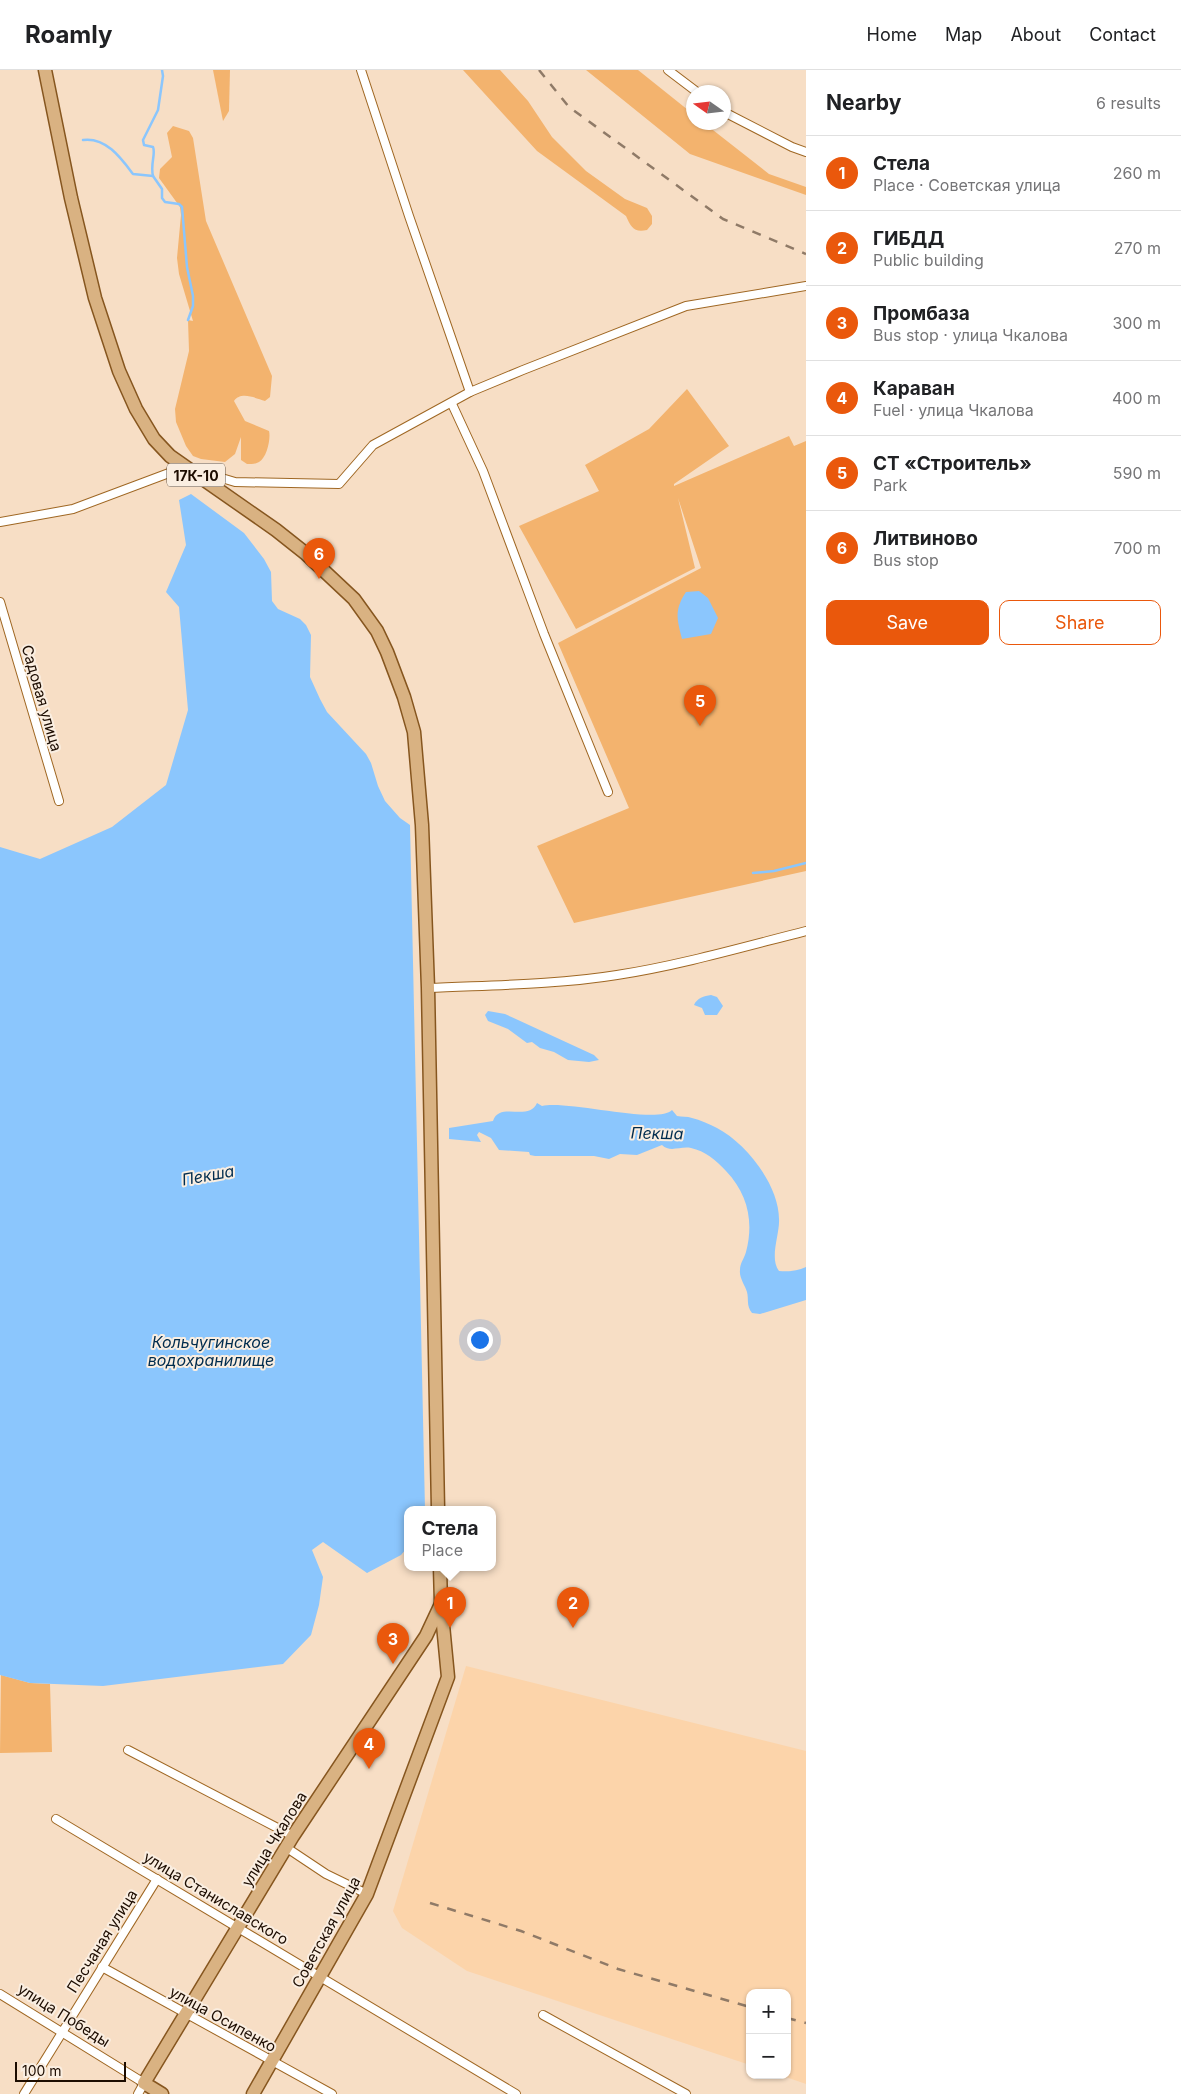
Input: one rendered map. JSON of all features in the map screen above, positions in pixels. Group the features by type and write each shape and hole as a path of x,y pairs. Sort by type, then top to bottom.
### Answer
{"main road":[{"name":"17К-10","path":"45,70 83,253 108,340 128,392 147,428 161,448 185,467 276,530 305,553 354,599 377,630 396,674 414,732 422,825 428,988"},
{"path":"428,988 438,1506"},
{"name":"Советская улица","path":"253,2094 367,1894 448,1677 441,1604 440,1571"},
{"name":"улица Чкалова","path":"141,2089 290,1842 426,1636 441,1604"},
{"name":"улица Победы","path":"141,2089 162,2094"}],"street":[{"path":"361,70 470,392"},
{"path":"668,70 688,85"},
{"path":"731,116 792,147 806,152"},
{"path":"0,522 73,509 185,467 235,482 339,484 373,445 452,404 470,392 686,306 806,286"},
{"path":"452,404 483,471 544,634 608,792"},
{"name":"Садовая улица","path":"0,602 59,801"},
{"path":"428,988 563,981 616,975 661,967 806,931"},
{"path":"128,1750 290,1842 326,1874 367,1894"},
{"name":"улица Станиславского","path":"56,1819 516,2094"},
{"name":"Песчаная улица","path":"24,2094 158,1879"},
{"name":"улица Осипенко","path":"102,1967 332,2094"},
{"name":"улица Победы","path":"0,1994 61,2032 141,2089"},
{"path":"544,2015 686,2094"}],"shaded area":[{"path":"213,70 230,70 229,111 223,121"},
{"path":"463,70 500,70 528,101 552,137 586,171 625,199 647,208 652,216 652,224 647,230 636,230 626,216 537,151"},
{"path":"586,70 638,70 686,108 686,130 713,130 769,174 806,187 806,195 690,154"},
{"path":"173,126 189,131 193,138 206,221 272,376 270,397 265,401 253,397 240,396 234,401 245,421 269,431 269,443 266,452 262,460 256,463 247,464 241,460 241,437 235,454 225,462 193,456 186,446 176,422 175,409 189,351 188,320 193,321 179,274 177,258 180,207 159,178 160,169 172,157 167,133"},
{"path":"687,389 729,446 674,484 674,486 789,436 794,446 806,441 806,871 574,923 537,846 629,808 558,643 701,568 678,498 695,568 576,629 519,526 599,491 585,465 649,429"},
{"path":"466,1666 806,1751 806,2084 791,2079 791,1989 746,1989 746,2064 467,1971 402,1928 393,1911"},
{"path":"1,1675 30,1683 50,1684 52,1752 0,1753"}],"water":[{"name":"Кольчугинское водохранилище","path":"191,494 244,533 264,559 271,572 272,601 278,609 300,619 306,625 311,635 310,677 327,712 366,754 385,801 400,818 410,825 425,1506 404,1506 404,1552 401,1555 367,1573 323,1542 312,1550 323,1577 319,1605 311,1635 283,1664 103,1686 30,1683 0,1675 0,847 40,859 112,827 166,785 188,710 179,607 166,592 186,545 179,500"},
{"path":"699,591 708,598 718,618 711,634 682,639 678,610 682,598 686,592"},
{"path":"711,995 717,997 723,1006 717,1015 705,1015 702,1008 694,1005 701,998"},
{"path":"488,1011 505,1014 594,1055 599,1060 589,1062 568,1060 554,1052 540,1048 532,1042 527,1043 508,1029 488,1021 485,1015"},
{"name":"Пекша","path":"537,1103 542,1106 571,1106 649,1115 663,1114 672,1110 677,1116 701,1121 728,1135 749,1154 767,1179 778,1206 779,1225 775,1253 776,1266 779,1271 790,1271 806,1267 806,1300 760,1314 752,1313 740,1273 746,1252 749,1230 749,1219 744,1199 740,1189 726,1171 701,1151 691,1148 668,1149 662,1145 637,1155 620,1154 609,1159 594,1156 535,1156 530,1155 529,1152 499,1150 491,1138 479,1132 477,1135 481,1142 449,1139 449,1128 493,1121 496,1115 501,1112 528,1111"}],"waterway":[{"path":"153,176 153,147 144,145 143,140 158,110 163,76 162,70"},
{"path":"83,140 91,140 106,145 118,155 133,174 153,176 162,189 162,198 165,202 179,204 182,207 187,267 193,296 193,306 188,320"},
{"path":"753,873 774,871 806,863"}],"railway":[{"path":"539,70 569,107 723,219 806,254"},
{"path":"430,1903 521,1931 618,1969 746,2006"},
{"path":"791,2019 806,2023"}],"place":[{"name":"Литвиново","path":"319,579"},
{"name":"СТ «Строитель»","path":"700,726"},
{"name":"Стела","path":"450,1628"},
{"name":"ГИБДД","path":"573,1628"},
{"name":"Промбаза","path":"393,1664"},
{"name":"Караван","path":"369,1769"}]}
